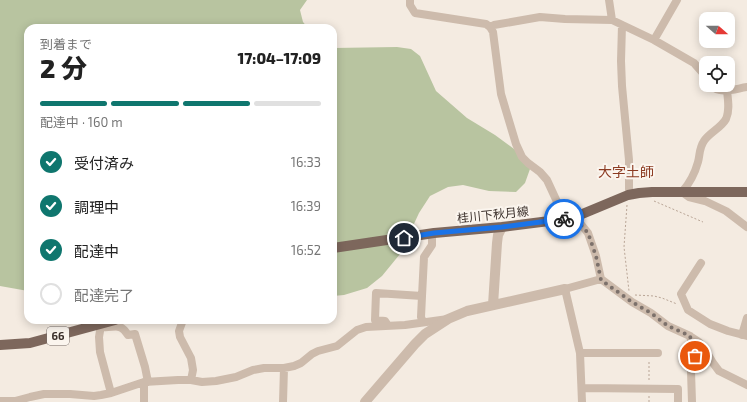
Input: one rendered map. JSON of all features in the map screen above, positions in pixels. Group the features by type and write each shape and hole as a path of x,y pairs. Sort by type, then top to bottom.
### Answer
{"main road":[{"name":"桂川下秋月線","path":"337,247 432,234 570,218 629,195 647,192 747,192"},
{"name":"66","path":"0,345 30,343 106,324"}],"street":[{"path":"410,0 410,5 415,13 486,24 490,27 493,32 501,94 516,144 522,157 547,180 570,218 588,233 596,256 601,280"},
{"path":"609,0 612,20"},
{"path":"654,40 677,0"},
{"path":"490,27 540,17 612,20 654,40 694,63 699,69"},
{"path":"622,25 622,86 629,160 629,195"},
{"path":"735,89 747,87"},
{"path":"727,92 728,107 726,119 705,139 701,145 694,174 682,192 689,197 705,201 726,211 747,227"},
{"path":"493,304 497,243 502,227"},
{"path":"423,322 421,317 424,257 432,245 432,234"},
{"path":"701,264 681,294 688,310 710,324 745,336 747,318"},
{"path":"365,402 425,334 448,319 467,311 493,304 601,280 628,296 668,326 690,336 699,342 719,371 747,385"},
{"path":"566,289 580,353 582,402"},
{"path":"389,326 385,321 375,320 376,294 422,296"},
{"path":"0,401 31,399 44,394 94,396 111,393 146,382 178,380 202,382 216,381 236,377 253,370 294,366 301,363 312,354 337,346 357,330 366,326 404,325 448,319"},
{"path":"182,324 179,331 180,337 191,358 193,370 192,380"},
{"path":"111,393 100,352 99,337 101,326 108,328 116,326 121,327 125,329 128,334 135,334 145,367 146,382 144,402"},
{"path":"690,336 695,356 691,371 692,402"},
{"path":"580,353 654,353"},
{"path":"283,402 284,368"},
{"path":"582,388 691,388"},
{"path":"678,389 678,402"}],"path":[{"path":"647,192 649,198 703,222"},
{"path":"629,195 624,247 628,296 662,298 688,310"},
{"path":"649,402 649,388 654,353"}],"green space":[{"path":"0,0 307,0 300,10 305,24 24,24 24,290 0,286"},
{"path":"397,47 411,49 420,56 436,91 467,118 495,135 525,157 530,169 525,183 516,192 489,191 463,185 448,187 430,196 419,213 400,254 382,276 367,288 337,296 337,48"}],"way so far":[{"path":"564,219 574,217 588,233 596,256 601,280 668,326 690,336 695,356"}],"district":[{"name":"大字土師","path":"626,172"}],"route":[{"path":"404,238 434,233 502,227 564,219"}]}
